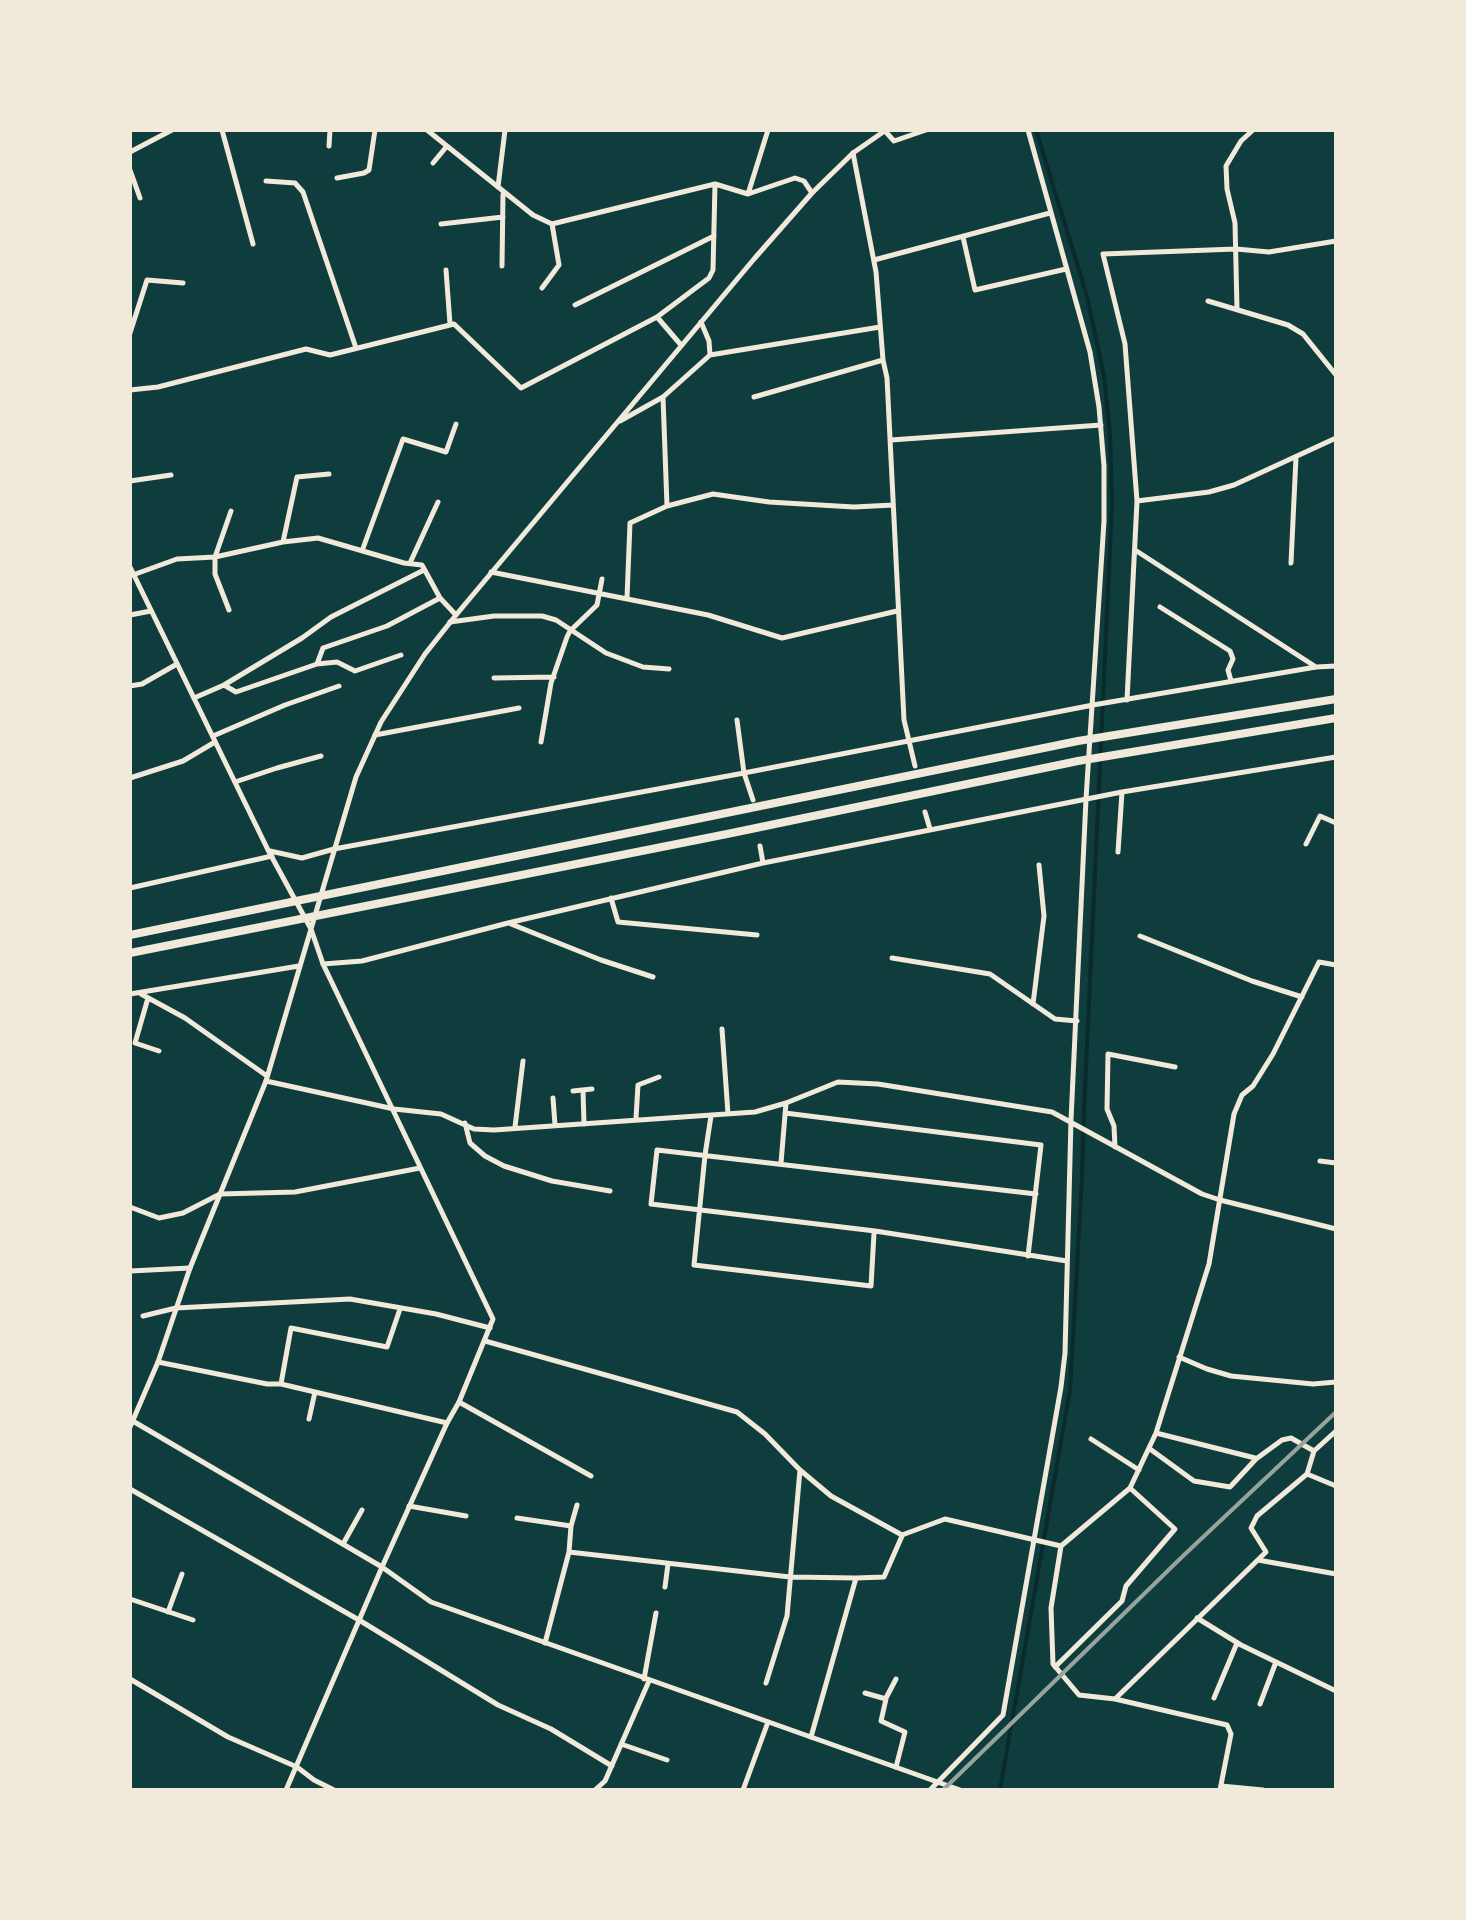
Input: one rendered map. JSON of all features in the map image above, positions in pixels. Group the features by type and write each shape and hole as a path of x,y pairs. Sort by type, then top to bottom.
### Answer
{"highway":[{"path":"130,935 1078,742 1336,698"},
{"path":"130,953 1078,761 1336,718"}],"street":[{"path":"148,130 154,139"},
{"path":"130,152 172,130"},
{"path":"222,130 252,244"},
{"path":"329,146 330,130"},
{"path":"337,178 369,170 375,130"},
{"path":"426,130 533,215 552,224 715,184 748,194 796,178 804,180 812,194"},
{"path":"502,266 500,190 505,130"},
{"path":"748,194 768,130"},
{"path":"926,130 894,141 886,130 853,153 812,194 450,622 375,735 356,777 266,1079 131,1423 382,1567 432,1602 960,1790"},
{"path":"930,1790 1003,1715 1064,1353 1086,799 1104,522 1101,425 1090,352 1028,130"},
{"path":"1237,309 1236,223 1226,189 1226,166 1253,130"},
{"path":"433,163 447,146"},
{"path":"853,153 874,260 882,326 907,740 915,766"},
{"path":"130,170 140,198"},
{"path":"266,181 295,182 303,192 356,348"},
{"path":"130,390 158,388 306,349 330,355 450,324 521,388 658,317 709,278 713,270 715,184"},
{"path":"874,260 1051,213"},
{"path":"441,224 502,217"},
{"path":"542,288 559,264 552,224"},
{"path":"575,305 714,236"},
{"path":"962,238 975,290 1067,268"},
{"path":"1127,700 1138,501 1125,344 1102,254 1236,249 1269,252 1336,241"},
{"path":"446,270 450,324"},
{"path":"130,334 147,280 183,283"},
{"path":"1208,301 1288,325 1303,334 1336,374"},
{"path":"658,317 681,345"},
{"path":"701,322 710,355"},
{"path":"616,424 663,396 710,355 882,326"},
{"path":"754,397 883,360"},
{"path":"663,396 667,506"},
{"path":"362,551 403,439 446,452 456,424"},
{"path":"891,440 1101,425"},
{"path":"1138,501 1234,485 1336,438"},
{"path":"1291,563 1296,457"},
{"path":"284,542 297,477 329,474"},
{"path":"130,481 172,475"},
{"path":"627,598 630,522 667,506 713,494 770,502 893,506"},
{"path":"410,563 438,502"},
{"path":"229,610 215,574 230,510"},
{"path":"132,575 178,559 216,557 318,538 422,566 440,598 456,615"},
{"path":"1134,550 1316,667"},
{"path":"130,567 311,929 324,964 493,1319 286,1790"},
{"path":"194,698 224,685 331,616 424,570"},
{"path":"492,572 708,616 782,638 898,611"},
{"path":"541,742 554,677 570,630 597,605 602,579"},
{"path":"317,664 323,648 388,626 440,598"},
{"path":"1160,607 1230,651 1231,681"},
{"path":"130,615 152,611"},
{"path":"450,622 494,616 542,616 556,620 606,654 644,667 669,669"},
{"path":"224,685 236,692 317,664 337,662 356,670 401,656"},
{"path":"130,686 142,684 177,664"},
{"path":"132,886 270,853 302,858 1093,705 1336,666"},
{"path":"494,678 554,677"},
{"path":"130,778 184,761 215,739 285,705 338,686"},
{"path":"375,735 519,708"},
{"path":"738,720 744,773 753,800"},
{"path":"235,782 321,756"},
{"path":"324,964 362,961 763,863 1122,792 1336,758"},
{"path":"1118,852 1122,792"},
{"path":"925,812 930,830"},
{"path":"1306,844 1320,816 1336,824"},
{"path":"760,846 763,863"},
{"path":"1032,1004 1044,916 1040,866"},
{"path":"612,898 618,922 757,935"},
{"path":"508,923 654,977"},
{"path":"1140,936 1302,997"},
{"path":"892,958 990,974 1055,1020 1077,1021"},
{"path":"1263,1790 1220,1788 1231,1734 1227,1724 1079,1695 1053,1664 1051,1608 1060,1546 1130,1488 1156,1434 1209,1264 1234,1114 1242,1095 1273,1054 1319,962 1336,965"},
{"path":"130,994 299,966"},
{"path":"138,993 185,1018 266,1079 394,1110 442,1114 474,1129 755,1112 786,1104 838,1082 854,1082 1052,1112 1202,1194 1336,1229"},
{"path":"148,998 135,1043 159,1051"},
{"path":"722,1028 728,1114"},
{"path":"1115,1147 1114,1126 1107,1109 1108,1054 1175,1068"},
{"path":"515,1128 523,1060"},
{"path":"636,1120 638,1084 660,1078"},
{"path":"573,1091 592,1089"},
{"path":"583,1090 584,1124"},
{"path":"553,1098 555,1126"},
{"path":"781,1163 786,1104"},
{"path":"785,1113 1041,1145 1028,1256"},
{"path":"712,1116 694,1265 871,1286 874,1232"},
{"path":"465,1123 470,1143 504,1166 552,1181 610,1190"},
{"path":"1036,1194 657,1150 651,1204 1067,1260"},
{"path":"1320,1161 1336,1162"},
{"path":"130,1207 159,1218 183,1213 220,1194 295,1192 420,1168"},
{"path":"130,1272 190,1268"},
{"path":"143,1316 176,1308 350,1299 490,1328"},
{"path":"281,1384 291,1328 388,1347 400,1308"},
{"path":"485,1341 736,1412 831,1496 902,1535"},
{"path":"1180,1357 1232,1376 1313,1384 1336,1382"},
{"path":"158,1362 281,1384 447,1423"},
{"path":"308,1419 316,1392"},
{"path":"458,1402 591,1476"},
{"path":"1115,1699 1266,1552 1251,1528 1257,1516 1306,1474 1314,1451 1336,1431"},
{"path":"1156,1434 1256,1459"},
{"path":"1150,1449 1194,1480 1230,1487 1256,1459 1282,1440 1291,1438 1314,1451"},
{"path":"1090,1439 1139,1470"},
{"path":"766,1683 788,1616 800,1470"},
{"path":"1306,1474 1336,1486"},
{"path":"1055,1667 1122,1601 1126,1586 1175,1529 1130,1488"},
{"path":"130,1489 498,1705 551,1729 612,1766"},
{"path":"545,1643 577,1504"},
{"path":"409,1506 466,1516"},
{"path":"343,1544 362,1510"},
{"path":"517,1518 571,1526"},
{"path":"569,1552 790,1577 856,1578 884,1577 902,1535 946,1519 1060,1546"},
{"path":"1258,1560 1336,1574"},
{"path":"665,1588 668,1564"},
{"path":"168,1612 182,1574"},
{"path":"810,1737 856,1578"},
{"path":"130,1599 192,1620"},
{"path":"599,1789 622,1744 646,1680 656,1613"},
{"path":"1198,1618 1237,1643 1336,1691"},
{"path":"1214,1698 1237,1643"},
{"path":"1260,1704 1276,1662"},
{"path":"896,1678 880,1721 905,1732 896,1767"},
{"path":"130,1679 228,1737 297,1767 334,1790"},
{"path":"866,1693 886,1699"},
{"path":"743,1790 768,1722"},
{"path":"622,1744 667,1760"}],"waterway":[{"path":"1000,1790 1070,1390 1112,505 1104,376 1087,296 1036,130"}],"railway":[{"path":"943,1790 1336,1412"}]}
